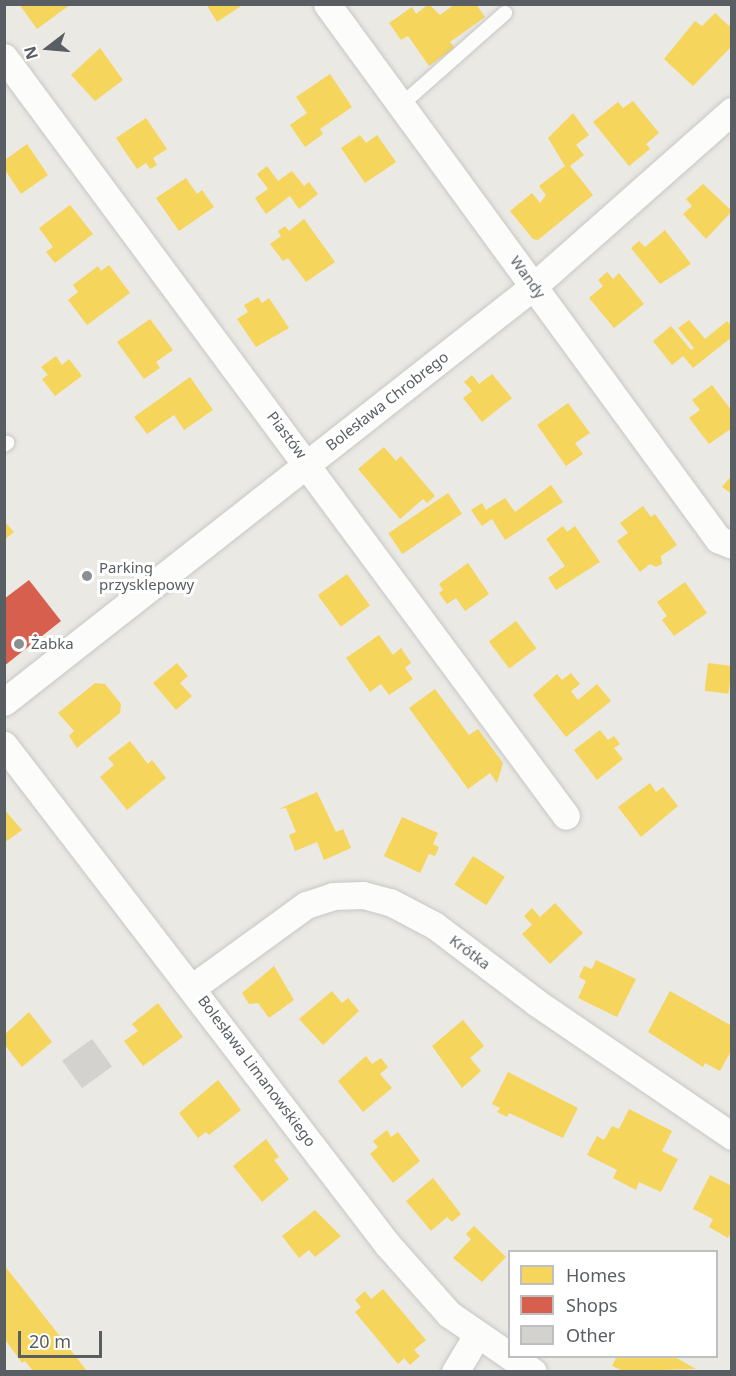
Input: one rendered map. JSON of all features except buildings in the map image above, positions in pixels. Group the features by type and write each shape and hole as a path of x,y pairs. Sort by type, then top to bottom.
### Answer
{"street":[{"name":"Wandy","path":"327,4 717,539 732,545"},
{"name":"Piastów","path":"4,57 308,463 566,816"},
{"name":"Bolesława Chrobrego","path":"4,702 534,285 732,111"},
{"name":"Bolesława Limanowskiego","path":"4,745 193,987 387,1244 449,1314 508,1355"},
{"name":"Krótka","path":"193,987 306,905 333,896 363,895 390,902 434,925 537,1003 732,1136"},
{"path":"455,1371 477,1335"},
{"name":"Bolesława Limanowskiego","path":"513,1358 533,1371"}],"lane":[{"path":"401,105 505,13"}],"place":[{"name":"Parking przysklepowy","path":"87,576"},
{"name":"Żabka","path":"19,644"}]}
